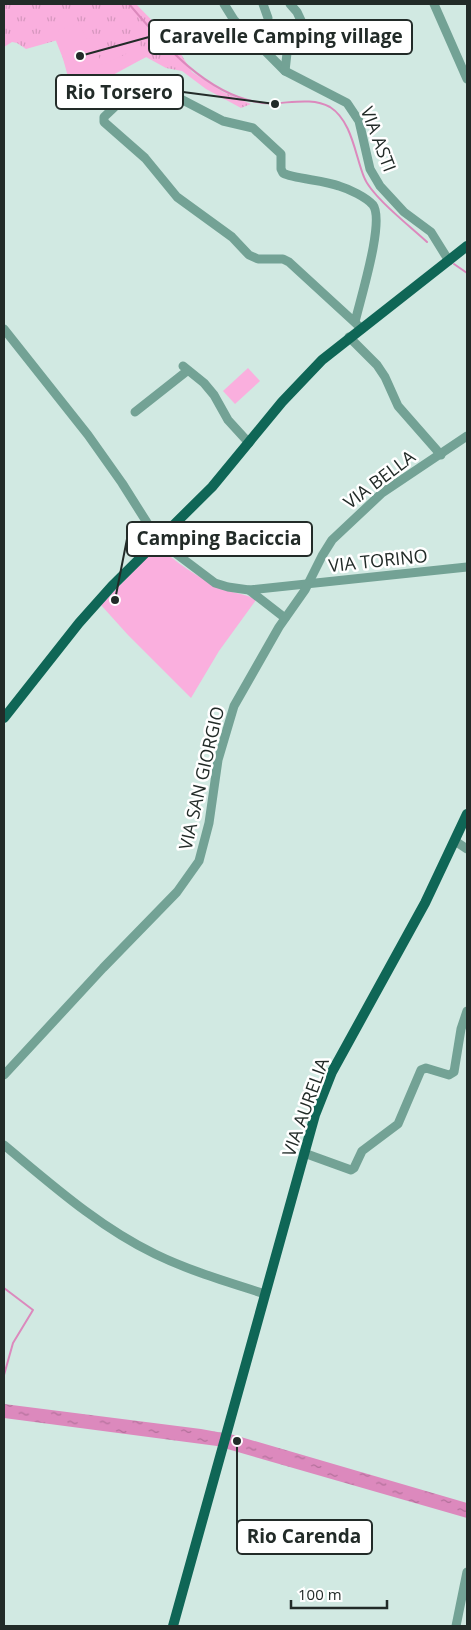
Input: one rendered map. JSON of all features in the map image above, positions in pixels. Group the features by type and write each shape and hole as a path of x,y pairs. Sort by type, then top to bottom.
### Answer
{"main road":[{"path":"4,718 79,623 158,540 212,487 282,402 308,374 349,337 358,325 467,246"},
{"name":"VIA AURELIA","path":"173,1626 316,1115 332,1072 421,910 467,814"}],"street":[{"name":"VIA ASTI","path":"224,4 234,20 285,71 348,103 359,121 370,169 380,186 404,212 431,232 448,261"},
{"path":"263,4 268,18"},
{"path":"285,71 287,53 303,37 305,29 297,12 290,4"},
{"path":"434,4 467,79"},
{"path":"142,82 152,84 223,120 253,128 281,154 281,169 283,173 342,187 367,200 375,211 376,231 358,325 289,262 258,259 249,255 232,237 177,197 145,158 104,122 104,117 139,84 142,82"},
{"path":"4,329 26,360 88,435 122,483 158,540"},
{"name":"VIA BELLA","path":"349,337 377,365 385,377 398,406 441,455"},
{"path":"134,412 185,368 204,383 214,395 228,420 249,443"},
{"name":"VIA BELLA","path":"309,583 322,556 348,523 382,493 467,436"},
{"name":"VIA TORINO","path":"158,540 215,583 249,590 467,567"},
{"name":"VIA SAN GIORGIO","path":"4,1075 103,968 177,892 199,860 209,822 218,760 234,706 285,618 309,583"},
{"path":"249,590 285,618"},
{"path":"455,841 467,849"},
{"path":"304,1153 351,1170 354,1168 362,1151 398,1124 421,1070 426,1068 451,1074 454,1070 461,1029 467,1011"},
{"path":"4,1145 63,1194 119,1234 153,1254 179,1265 265,1294"},
{"path":"456,1626 467,1572"}],"green space":[{"path":"4,4 136,4 174,43 192,72 223,92 251,104 241,108 206,89 182,71 166,68 146,57 100,82 68,77 58,40 26,49 12,42 4,47"},
{"path":"79,23 87,40 99,35 102,43 95,47 102,65 126,54 131,41 137,38 146,57 83,87 72,81 56,41 59,30"},
{"path":"248,368 260,381 235,404 223,391"},
{"path":"158,546 180,564 214,585 256,600 219,651 191,698 101,605"}],"water":[{"path":"4,1404 201,1429 234,1435 467,1503 467,1518 217,1446 4,1418"}],"waterway":[{"path":"129,4 171,51 205,79 224,90 243,99 263,103 306,101 330,107 337,113 348,130 368,185 383,202 427,242"},
{"path":"454,264 467,273"},
{"path":"4,1288 33,1310 13,1343 4,1375"}],"place":[{"name":"Caravelle Camping village","path":"80,56"},
{"name":"Rio Torsero","path":"275,104"},
{"name":"Camping Baciccia","path":"115,600"},
{"name":"Rio Carenda","path":"237,1441"}]}
